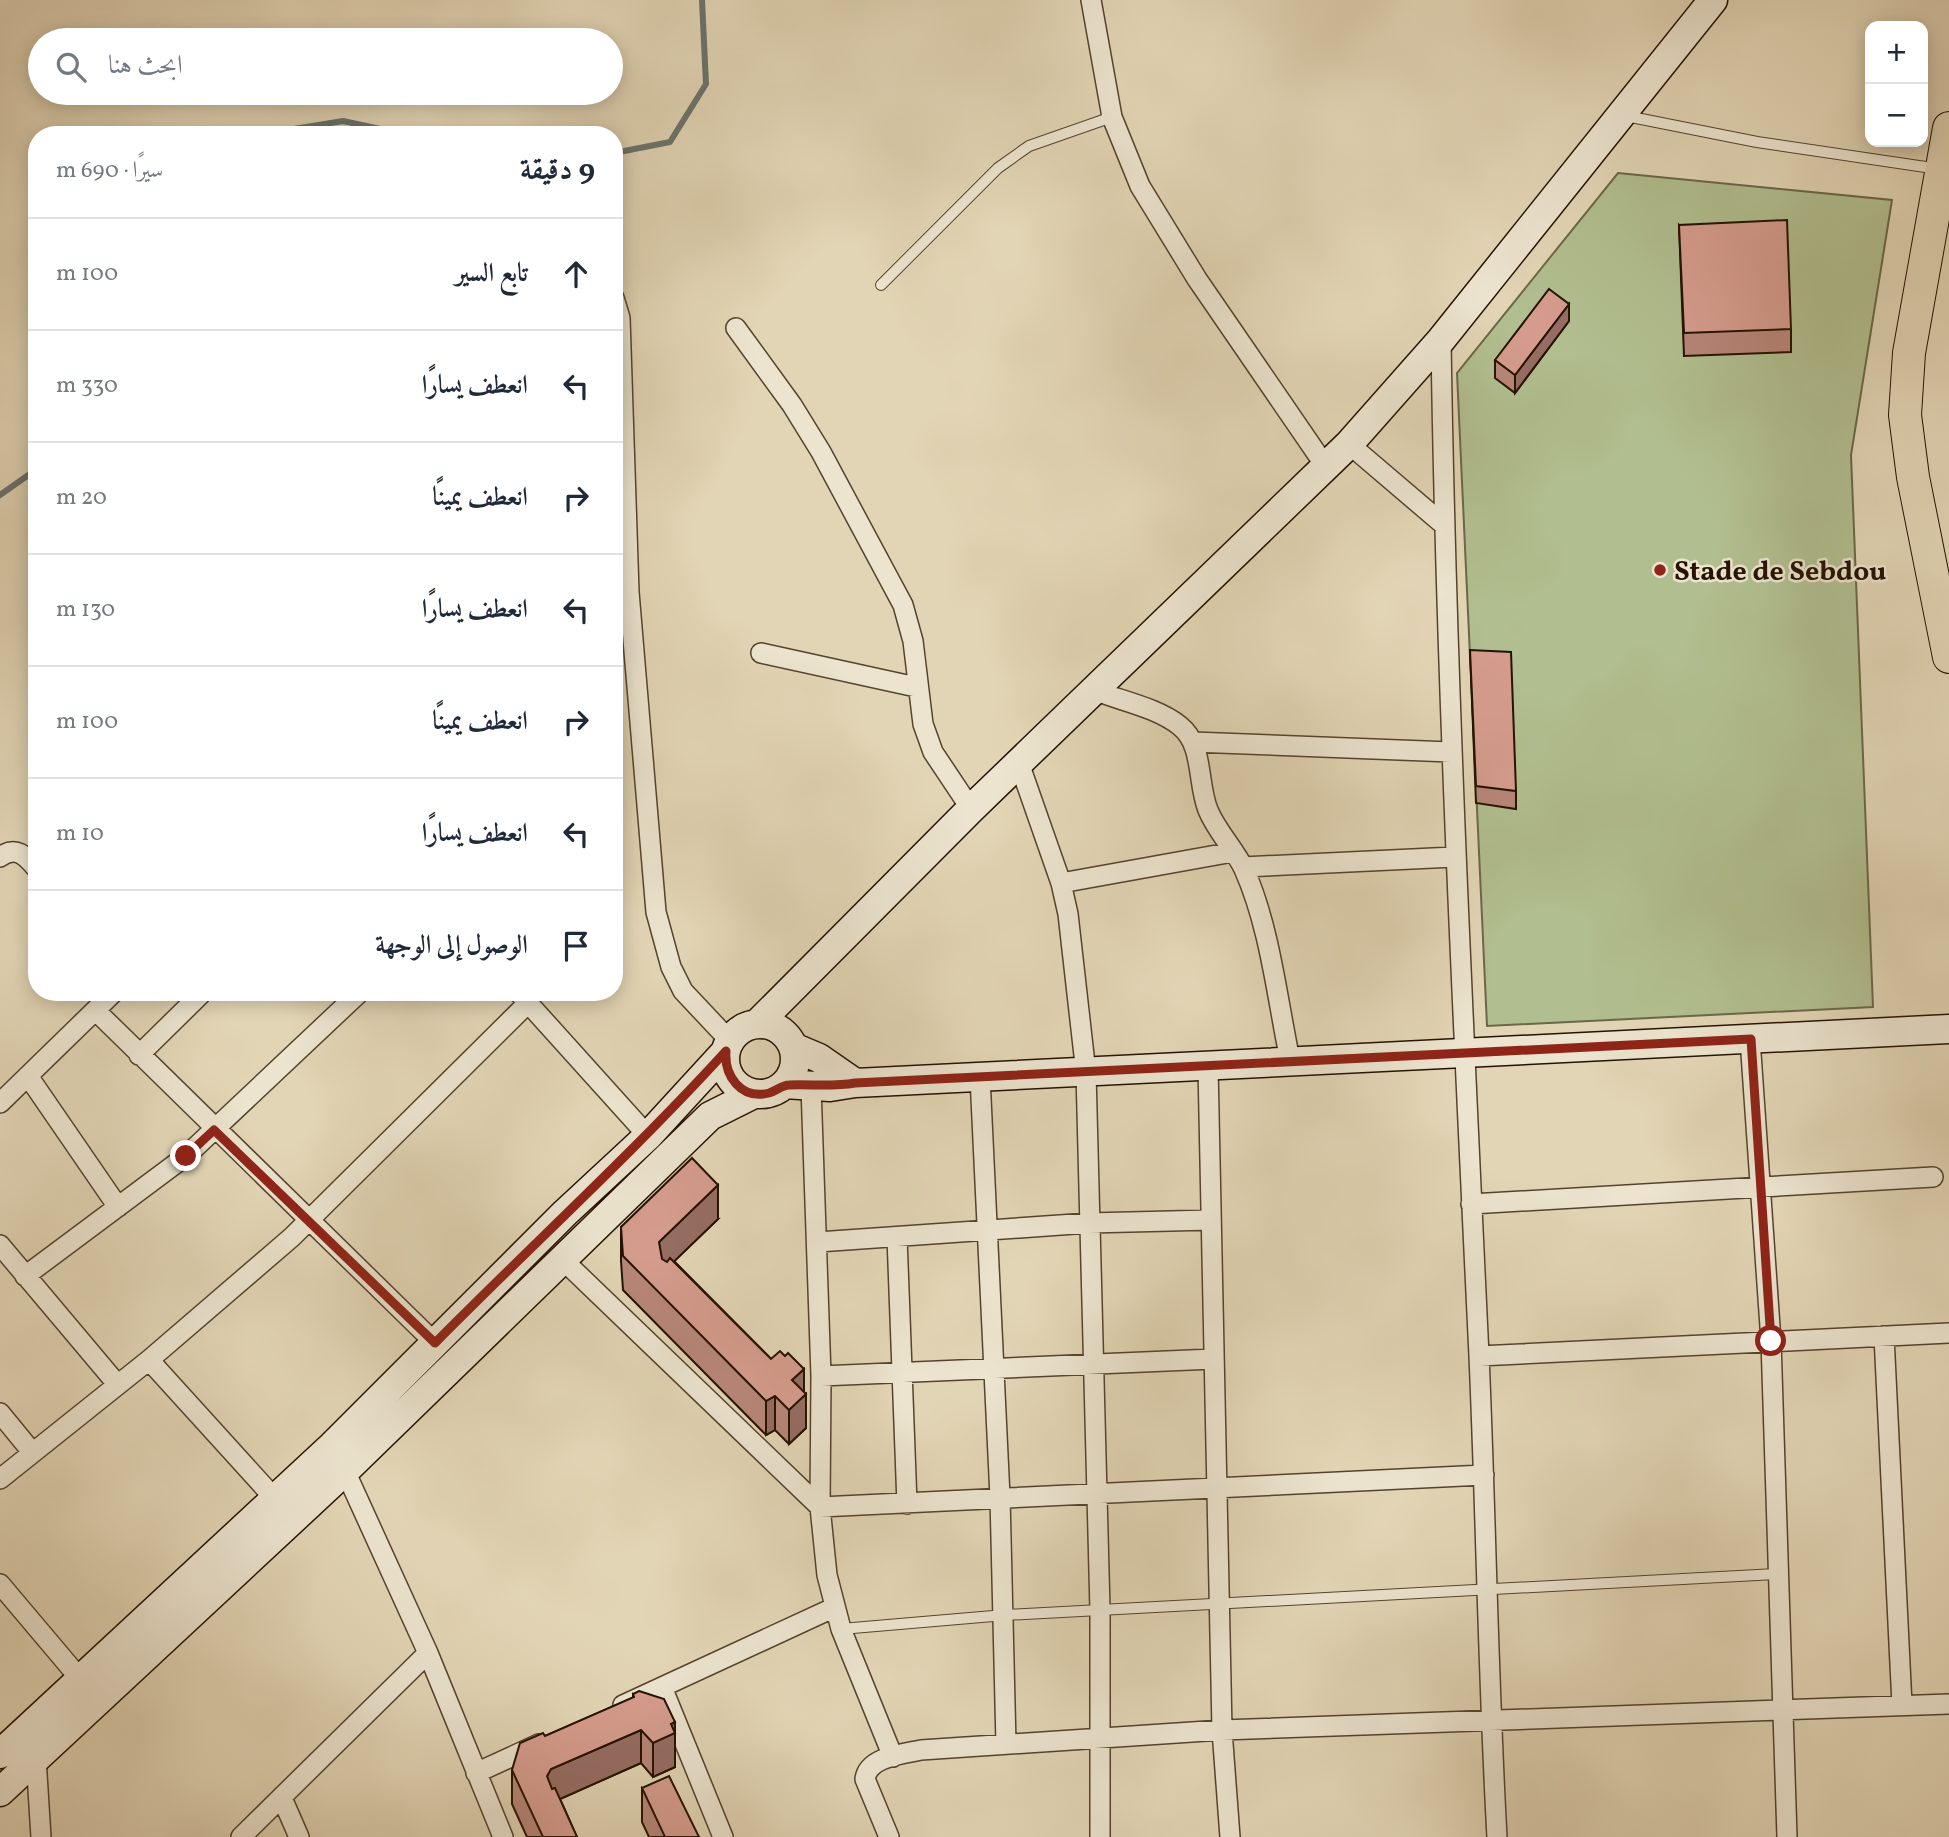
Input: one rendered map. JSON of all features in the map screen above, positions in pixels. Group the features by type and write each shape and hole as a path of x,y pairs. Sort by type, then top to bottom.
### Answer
{"main road":[{"path":"0,1754 333,1445 565,1213 649,1136 737,1033 757,1024 971,809 1020,766 1349,444 1441,340 1713,0"},
{"path":"1949,128 1946,169 1909,353 1905,415 1913,477 1949,657"},
{"path":"791,987 786,1012 798,1086"},
{"path":"757,1024 769,1025 790,1042 855,1083"},
{"path":"0,1792 345,1471 710,1116 754,1094 798,1086 1949,1029"},
{"path":"728,1046 728,1074 734,1083 754,1094"}],"street":[{"path":"1091,0 1112,117 1140,186 1196,279 1326,467"},
{"path":"736,328 814,440 903,604 913,641 916,687 923,724 933,752 971,809"},
{"path":"1441,340 1454,857 1479,1356 1485,1590 1497,1837"},
{"path":"623,409 629,592 656,912 671,967 683,991 728,1046"},
{"path":"1349,444 1444,525"},
{"path":"761,653 916,687"},
{"path":"1096,691 1163,717 1180,726 1193,742 1207,807 1221,837 1238,859 1262,928 1290,1060"},
{"path":"1193,742 1451,752"},
{"path":"1020,766 1061,883 1076,965 1086,1073 1100,1610 1100,1837"},
{"path":"0,857 13,851 20,852 28,860"},
{"path":"1061,883 1238,859 1454,857"},
{"path":"3,1095 28,1076 105,1001"},
{"path":"139,1055 193,1001"},
{"path":"25,1276 186,1156 350,1001"},
{"path":"0,1479 149,1360 310,1219 520,1001"},
{"path":"529,1001 649,1136"},
{"path":"96,1011 214,1130 310,1219 435,1343"},
{"path":"1751,1039 1771,1341 1776,1574 1787,1837"},
{"path":"1208,1066 1222,1730 1230,1837"},
{"path":"28,1076 118,1207"},
{"path":"980,1077 1000,1497 1006,1744"},
{"path":"798,1086 818,1242 820,1507 833,1608 893,1757"},
{"path":"1471,1204 1933,1177"},
{"path":"818,1242 1089,1223 1211,1220"},
{"path":"897,1237 907,1504"},
{"path":"0,1245 117,1384"},
{"path":"563,1259 820,1507 1484,1475"},
{"path":"1479,1356 1949,1333"},
{"path":"1884,1336 1902,1705"},
{"path":"821,1376 1213,1359"},
{"path":"149,1360 276,1500"},
{"path":"0,1413 32,1452"},
{"path":"333,1445 428,1653 503,1837"},
{"path":"0,1584 98,1702"},
{"path":"600,1716 833,1608"},
{"path":"241,1837 428,1653"},
{"path":"662,1687 723,1837"},
{"path":"889,1837 865,1779 871,1766 921,1750 1222,1730 1949,1703"},
{"path":"476,1773 563,1733"},
{"path":"36,1758 41,1837"},
{"path":"282,1798 299,1837"}],"lane":[{"path":"1622,115 1770,144 1946,169"},
{"path":"881,285 998,168 1018,153 1040,141 1112,117"},
{"path":"841,1629 1004,1615 1776,1574"}],"green space":[{"name":"Stade de Sebdou","path":"1618,173 1892,200 1851,455 1873,1007 1487,1026 1457,373"}],"building":[{"path":"1787,220 1791,329 1684,333 1679,225"},
{"path":"1549,289 1569,304 1515,375 1495,360"},
{"path":"1470,650 1511,652 1516,791 1476,786"},
{"path":"692,1158 718,1185 659,1242 662,1259 667,1262 670,1258 771,1359 780,1351 785,1356 788,1353 804,1369 792,1380 806,1394 789,1410 775,1396 766,1401 623,1256 621,1227"},
{"path":"639,1691 664,1699 675,1722 671,1724 675,1733 653,1743 641,1730 551,1769 547,1776 577,1837 543,1837 512,1770 520,1743 543,1733 545,1736 634,1697 633,1694"},
{"path":"669,1776 699,1837 665,1837 642,1788"}],"waterway":[{"path":"623,151 670,142 706,84 702,0"},
{"path":"312,126 343,121 366,126"},
{"path":"0,495 28,475"}],"place":[{"name":"Stade de Sebdou","path":"1660,570"}],"route":[{"path":"186,1156 214,1130 310,1219 435,1343 565,1213 649,1136 726,1051 725,1063 734,1083 754,1094 765,1094 776,1091 785,1084 830,1087 855,1083 1086,1073 1290,1060 1751,1039 1771,1341"}]}
